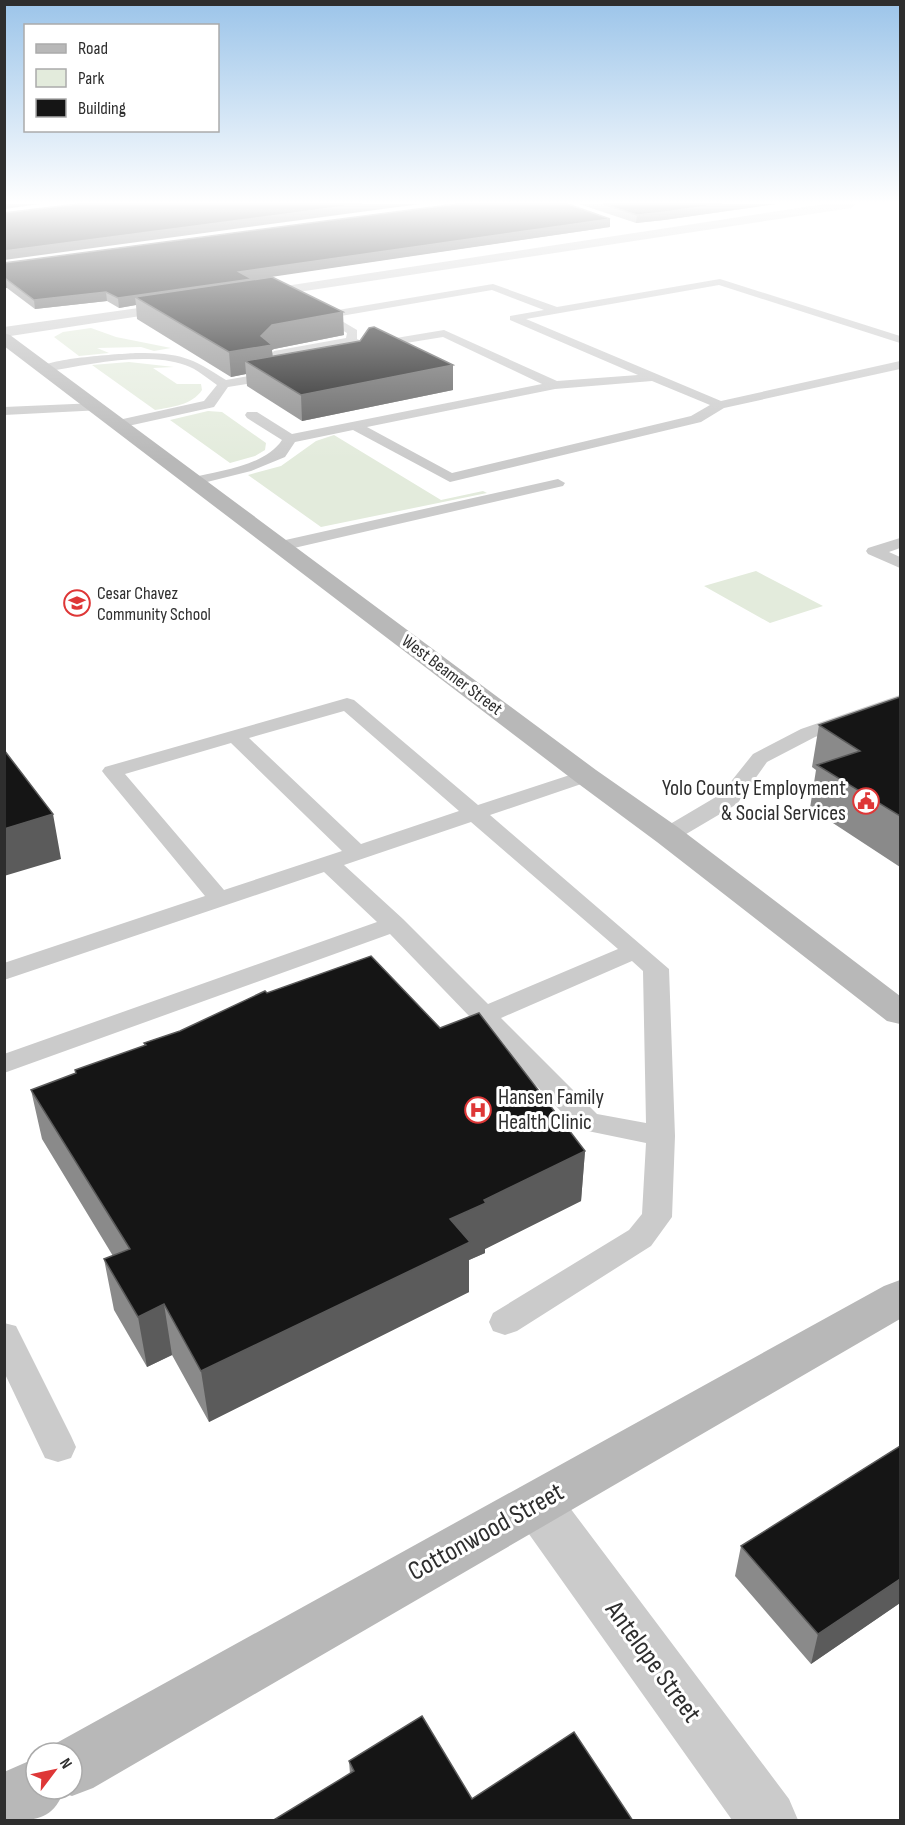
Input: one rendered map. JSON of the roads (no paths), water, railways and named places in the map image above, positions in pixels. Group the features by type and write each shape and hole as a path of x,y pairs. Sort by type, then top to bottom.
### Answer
{"street":[{"path":"239,297 290,289"},
{"path":"4,332 192,304"},
{"name":"West Beamer Street","path":"4,338 586,776 668,835 900,1012"},
{"name":"Cottonwood Street","path":"84,1760 900,1298"},
{"name":"Antelope Street","path":"537,1504 768,1821"},
{"path":"4,1805 24,1794"}],"lane":[{"path":"356,360 357,343 353,332 324,315 480,289"},
{"path":"499,289 556,310"},
{"path":"678,289 514,318 720,405"},
{"path":"742,289 900,340"},
{"path":"119,424 209,404 222,392 296,371 271,360 278,354 444,333 555,385"},
{"path":"45,368 118,358 155,358 189,362 222,392"},
{"path":"355,426 450,478 696,419 720,405 900,365"},
{"path":"195,481 246,468 279,454 290,439 555,385 654,378"},
{"path":"4,411 97,407"},
{"path":"252,415 290,439"},
{"path":"281,546 558,483"},
{"path":"900,543 874,550 900,563"},
{"path":"668,835 729,799 760,758 808,733 900,701"},
{"path":"220,900 112,771 346,704 656,969 662,1136 657,1217 640,1238 505,1322"},
{"path":"235,736 357,853"},
{"path":"4,972 586,776"},
{"path":"328,863 394,924 588,1122 662,1136"},
{"path":"4,1064 394,924"},
{"path":"483,1016 635,951"},
{"path":"4,1336 58,1447"}],"place":[{"name":"Cesar Chavez Community School","path":"77,603"},
{"name":"Yolo County Employment & Social Services","path":"866,801"},
{"name":"Hansen Family Health Clinic","path":"478,1110"}]}
